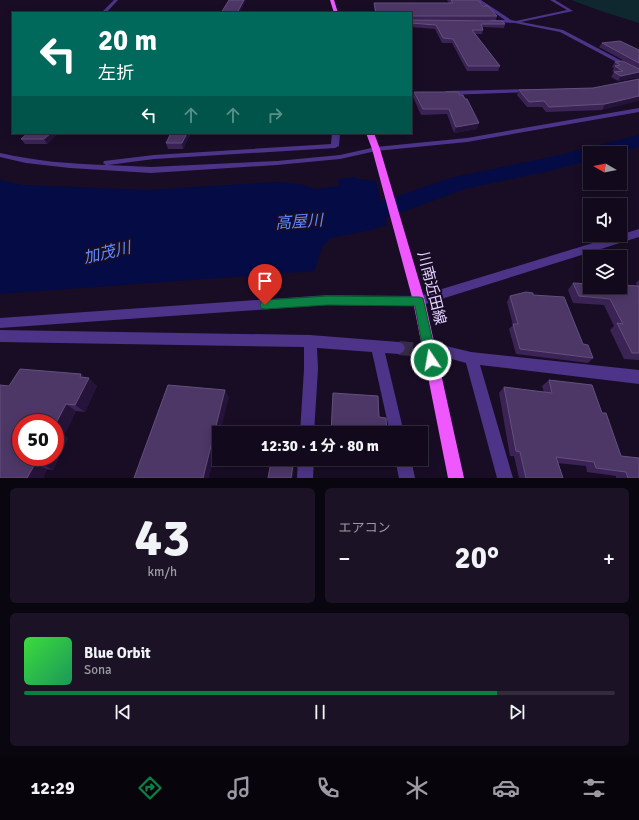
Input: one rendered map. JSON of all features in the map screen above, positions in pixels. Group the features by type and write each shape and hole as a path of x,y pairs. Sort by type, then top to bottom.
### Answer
{"main road":[{"path":"332,0 336,12"},
{"name":"川南近田線","path":"370,134 419,301 456,478"}],"street":[{"path":"104,12 116,0"},
{"path":"478,0 509,22"},
{"path":"515,22 571,11 552,0"},
{"path":"485,22 515,22 561,31 639,72"},
{"path":"435,93 536,91"},
{"path":"0,155 26,161 70,166 151,170 340,158 467,140 639,110"},
{"path":"70,166 77,163 98,164 154,158 335,146 336,134"},
{"path":"0,323 327,300 419,301 639,233"},
{"path":"0,336 65,339 310,341 399,348"},
{"path":"307,426 311,369 310,341"},
{"path":"377,346 395,426"},
{"path":"446,352 471,358 639,377"},
{"path":"471,358 504,478"},
{"path":"304,478 305,466"},
{"path":"404,466 407,478"}],"shaded area":[{"path":"571,0 639,0 639,23 601,11"}],"water":[{"name":"加茂川","path":"355,177 358,179 376,181 387,225 367,231 331,238 323,246 314,271 0,294 0,180 22,185 148,190 278,182 299,184 316,189 339,186 338,179"}],"building":[{"path":"229,0 244,0 238,12 222,12"},
{"path":"451,0 478,0 483,6 488,6 497,16 412,16 412,12 376,12 374,3 453,3"},
{"path":"412,20 502,21 505,24 481,24 483,30 472,30 500,66 468,66 453,39 443,38 436,25 412,23"},
{"path":"620,41 639,50 639,63 602,43"},
{"path":"623,61 639,69 639,72 621,76 614,72 623,71 615,66 620,65 615,62"},
{"path":"639,79 639,96 605,104 549,107 544,101 529,102 519,90 593,88"},
{"path":"414,92 458,92 460,95 463,95 465,99 467,99 479,123 456,127 449,109 423,109"},
{"path":"27,134 50,134 44,139 21,139"},
{"path":"170,134 186,134 182,143 166,143"},
{"path":"573,283 583,284 583,294 627,294 627,285 639,286 639,353 632,353 617,323 623,324 610,299 579,296"},
{"path":"526,292 533,293 533,295 564,297 583,344 588,345 593,358 520,349 513,324 518,324 510,296"},
{"path":"20,369 81,374 80,377 89,378 75,405 66,404 61,414 12,414 12,466 34,466 27,478 0,478 0,385 9,386"},
{"path":"549,380 592,385 602,413 606,413 621,456 639,458 639,478 628,478 626,472 596,468 594,462 556,457 563,478 526,478 520,452 516,451 504,387 552,393"},
{"path":"168,385 225,390 216,426 212,426 212,442 203,478 134,478"},
{"path":"333,393 378,396 379,417 386,418 387,426 331,426"},
{"path":"270,466 293,466 291,478 268,478"}],"waterway":[{"name":"高屋川","path":"619,146 639,141"},
{"name":"高屋川","path":"346,219 361,218 459,183 558,162 583,155"}],"tunnel":[{"path":"399,348 446,352"}],"route":[{"path":"265,305 327,300 419,301 431,360"}]}
